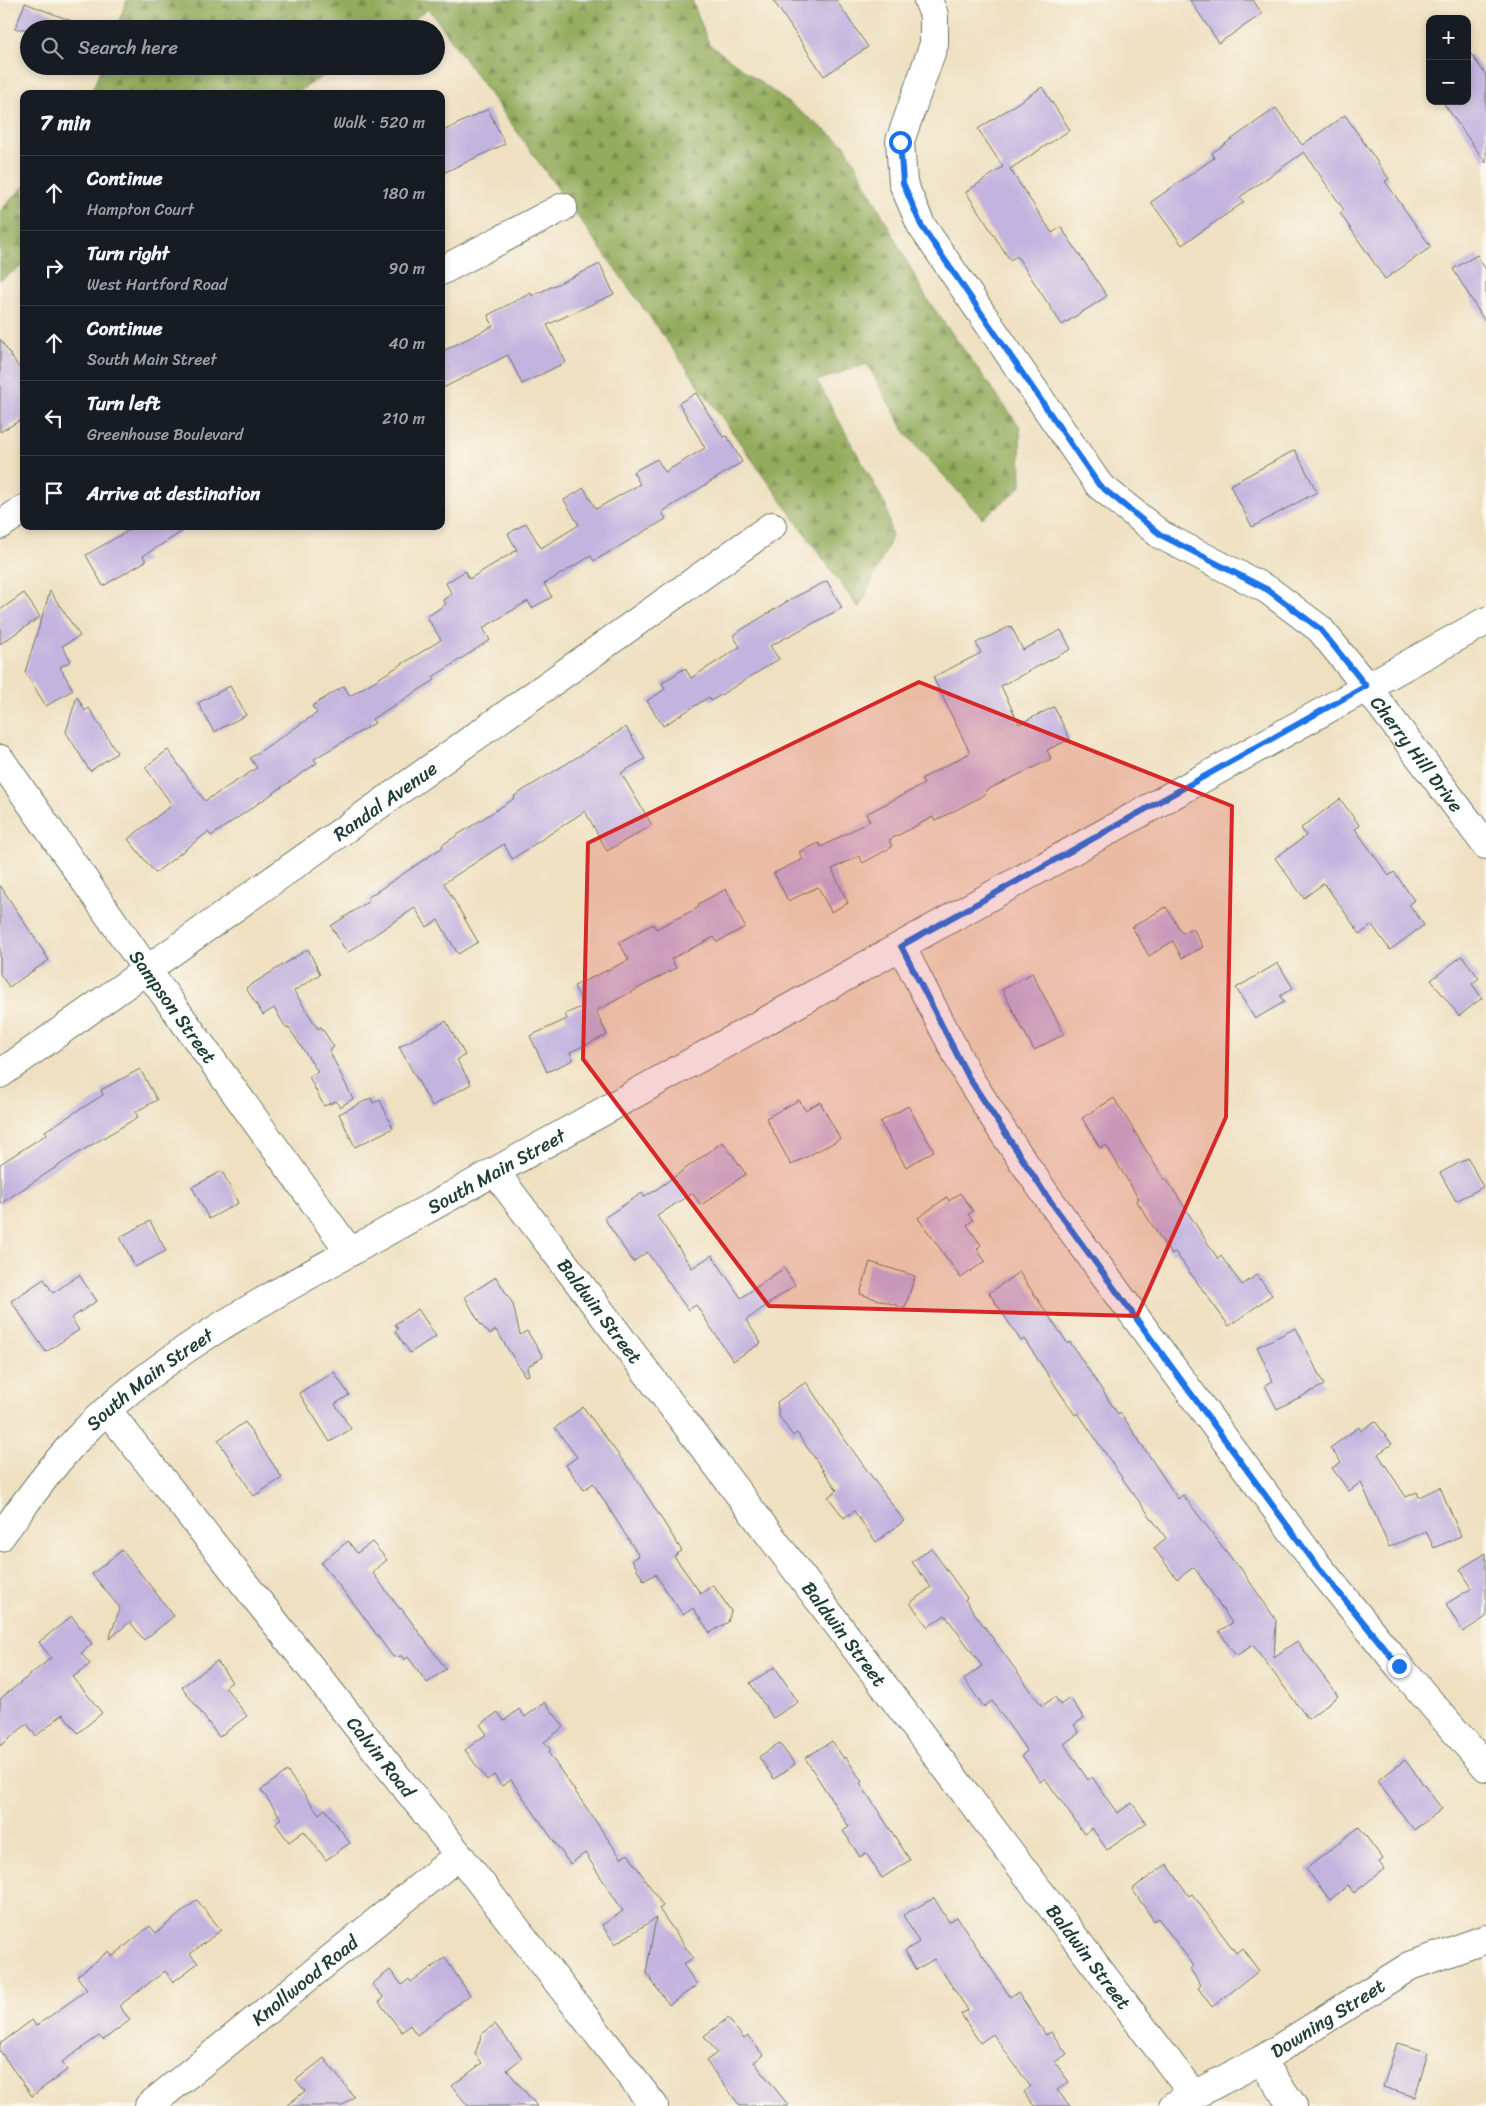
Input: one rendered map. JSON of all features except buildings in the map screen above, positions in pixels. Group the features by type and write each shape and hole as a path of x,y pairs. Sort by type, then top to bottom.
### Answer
{"street":[{"name":"Cherry Hill Drive","path":"928,0 934,15 934,44 900,142 903,183 921,225 1099,485 1161,535 1268,590 1320,629 1366,686 1486,845"},
{"path":"445,269 563,207"},
{"path":"0,525 20,512"},
{"name":"Randal Avenue","path":"0,1074 772,526"},
{"name":"South Main Street","path":"0,1537 62,1458 106,1410 155,1369 199,1339 350,1252 1486,620"},
{"name":"Sampson Street","path":"0,759 147,970 350,1252"},
{"path":"901,946 969,1078 1046,1195 1314,1562 1399,1666 1486,1767"},
{"name":"Baldwin Street","path":"495,1172 1183,2100"},
{"name":"Calvin Road","path":"106,1410 459,1855 654,2106"},
{"name":"Knollwood Road","path":"149,2106 459,1855"},
{"name":"Downing Street","path":"1183,2100 1261,2060 1410,1966 1486,1939"},
{"path":"1261,2060 1293,2106"}],"highlighted area":[{"path":"919,682 1232,806 1226,1117 1137,1316 769,1306 583,1059 588,843"}],"green space":[{"path":"127,0 692,0 709,44 845,145 927,299 1020,427 1021,486 982,518 907,435 867,364 817,381 886,506 892,537 859,609 445,31 445,20 437,20 429,9 412,20 119,20"},
{"path":"98,75 324,75 301,90 93,90"},
{"path":"20,190 20,268 0,280 0,211"}],"route":[{"path":"900,142 903,183 921,225 1099,485 1161,535 1268,590 1320,629 1366,686 901,946 969,1078 1046,1195 1314,1562 1399,1666"}]}
